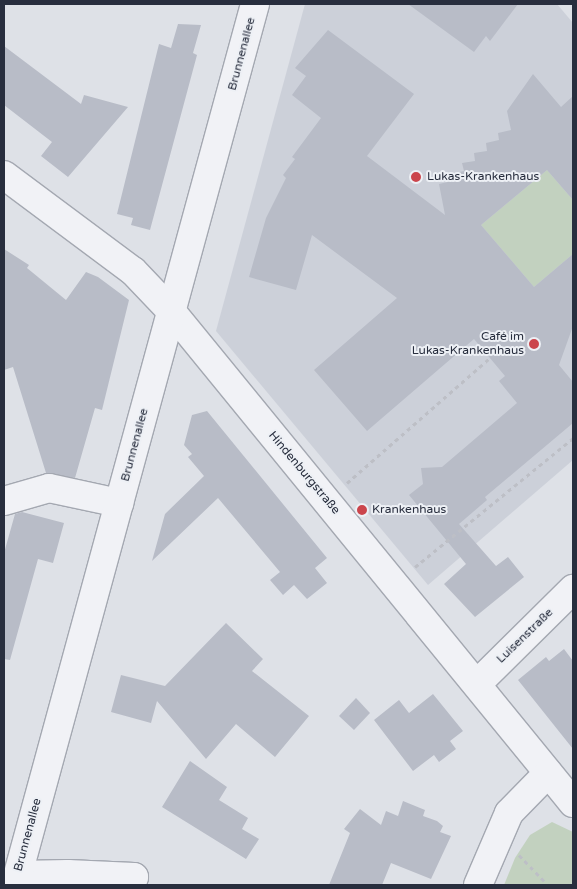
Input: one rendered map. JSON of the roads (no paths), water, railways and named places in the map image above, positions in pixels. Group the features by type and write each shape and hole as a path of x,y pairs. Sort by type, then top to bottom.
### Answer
{"street":[{"name":"Brunnenallee","path":"14,868 119,503 255,4"},
{"name":"Hindenburgstraße","path":"6,182 133,272 172,312 478,683 573,803"},
{"path":"4,501 48,488 119,503"},
{"name":"Luisenstraße","path":"478,683 573,590"},
{"path":"478,885 509,813 548,773"},
{"path":"14,868 134,878 132,885"}],"place":[{"name":"Lukas-Krankenhaus","path":"416,177"},
{"name":"Café im Lukas-Krankenhaus","path":"534,344"},
{"name":"Krankenhaus","path":"362,510"}]}
